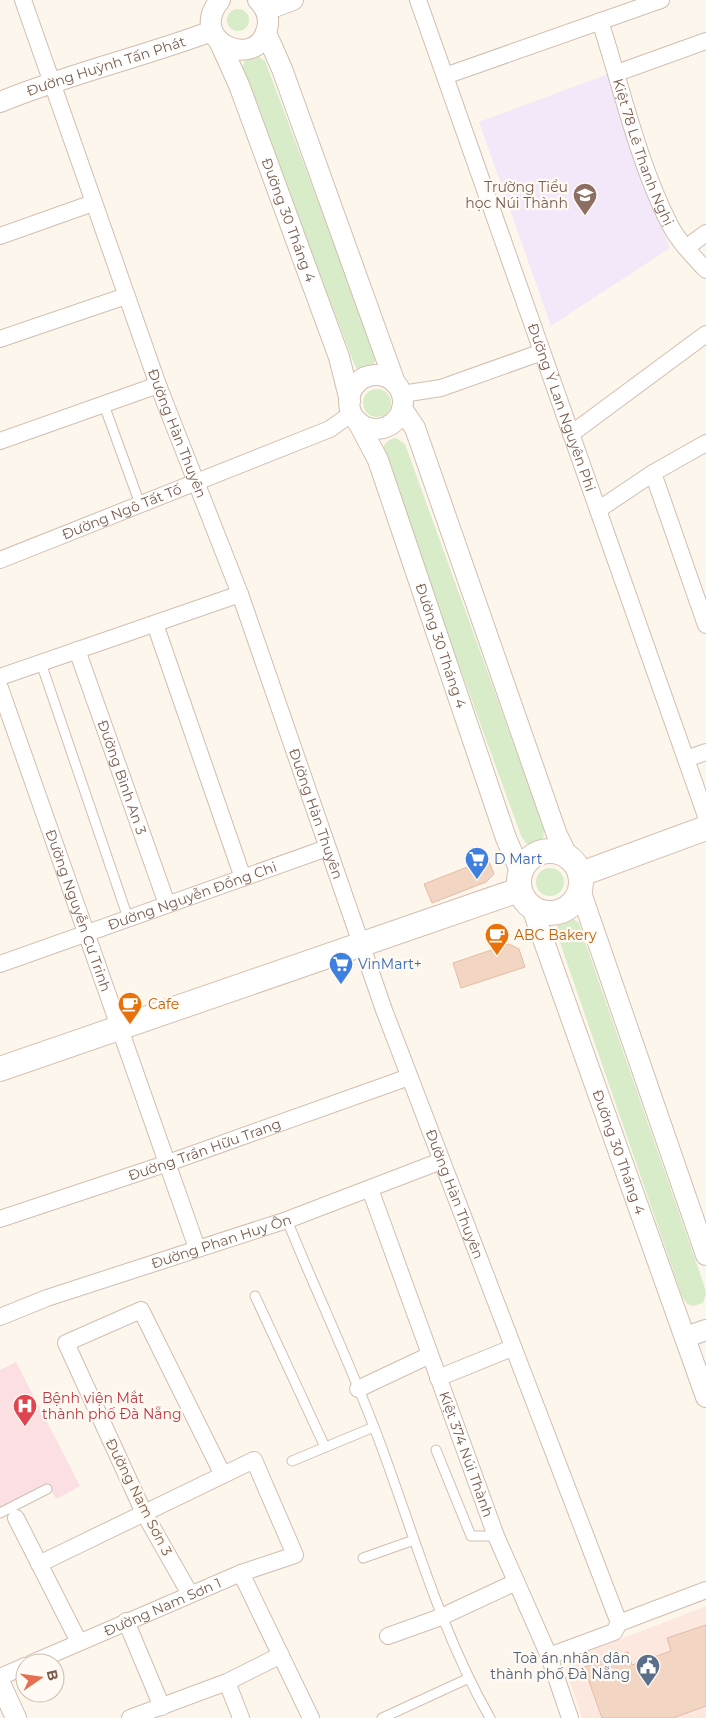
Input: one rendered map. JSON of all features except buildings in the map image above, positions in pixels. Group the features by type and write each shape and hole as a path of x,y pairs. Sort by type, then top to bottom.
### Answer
{"main road":[{"path":"580,882 706,828"},
{"path":"540,852 558,852 567,855 577,866 580,882 571,905 556,913 548,913 524,890 525,863 540,852"},
{"path":"0,1069 524,890"}],"street":[{"name":"Đường Hàn Thuyên","path":"23,0 158,385 240,594 361,945 441,1162 619,1623"},
{"path":"214,18 228,48 246,49 261,40 266,33 268,25 262,5 294,0"},
{"name":"Đường Ỷ Lan Nguyên Phi","path":"418,0 706,816"},
{"path":"445,76 661,0"},
{"name":"Đường Huỳnh Tấn Phát","path":"0,102 50,81 173,45 214,18"},
{"name":"Đường 30 Tháng 4","path":"214,18 339,357 353,412 378,460 524,890 706,1397"},
{"name":"Kiệt 78 Lê Thanh Nghị","path":"600,22 644,163 671,226 686,248 706,270"},
{"path":"266,33 282,69 400,396 415,428 555,829 567,855"},
{"path":"617,73 706,41"},
{"path":"0,236 93,203"},
{"path":"686,248 706,232"},
{"path":"0,339 126,296"},
{"path":"571,434 706,334"},
{"path":"400,396 441,388 542,352"},
{"path":"371,376 388,378 400,396 392,424 384,428 375,429 353,412 356,384 371,376"},
{"path":"0,442 158,385"},
{"name":"Đường Ngô Tất Tố","path":"0,560 330,429 353,412"},
{"path":"598,510 653,473 706,443"},
{"path":"653,473 706,625"},
{"path":"0,677 240,594"},
{"path":"155,624 243,878"},
{"name":"Đường Bình An 3","path":"77,650 167,904"},
{"name":"Đường Nguyễn Cư Trinh","path":"0,688 197,1248"},
{"path":"686,759 706,752"},
{"name":"Đường Nguyễn Đổng Chi","path":"0,964 326,848"},
{"path":"580,882 706,1255"},
{"name":"Đường Trần Hữu Trang","path":"0,1219 410,1077"},
{"name":"Đường Phan Huy Ôn","path":"0,1317 47,1298 287,1220 441,1162"},
{"name":"Kiệt 374 Núi Thành","path":"370,1189 496,1536 549,1656 570,1718"},
{"name":"Đường Nam Sơn 3","path":"190,1594 144,1513 66,1343 141,1310 223,1475"},
{"path":"686,1337 706,1330"},
{"path":"438,1378 512,1348"},
{"path":"358,1389 430,1355"},
{"name":"Đường Nam Sơn 1","path":"54,1653 241,1573 295,1555 254,1460 223,1475"},
{"path":"39,1564 223,1475"},
{"path":"8,1516 39,1564 79,1642"},
{"path":"241,1573 311,1718"},
{"path":"388,1636 441,1617 516,1582"},
{"path":"549,1656 614,1632 619,1623 706,1590"},
{"path":"126,1621 162,1706"},
{"path":"130,1718 227,1682 281,1655"},
{"path":"0,1678 15,1671"},
{"path":"227,1682 241,1718"},
{"path":"0,1683 16,1718"}],"lane":[{"path":"104,405 140,504"},
{"path":"41,662 128,918"},
{"path":"287,1220 374,1427 441,1617 467,1679 490,1718"},
{"path":"254,1296 325,1447"},
{"path":"292,1461 374,1427"},
{"path":"436,1450 471,1536 496,1536"},
{"path":"8,1516 47,1489"},
{"path":"363,1558 414,1540"},
{"path":"382,1718 467,1679"}],"shaded area":[{"name":"Trường Tiểu học Núi Thành","path":"608,74 644,184 670,248 551,326 479,122"},
{"name":"Bệnh viện Mắt thành phố Đà Nẵng","path":"16,1362 80,1486 56,1499 48,1484 0,1509 0,1370"},
{"name":"Toà án nhân dân thành phố Đà Nẵng","path":"706,1606 706,1718 582,1718 566,1670 570,1659"}],"green space":[{"path":"234,9 242,9 249,16 249,24 242,31 234,31 227,24 227,16"},
{"path":"256,55 265,61 374,350 375,359 373,367 370,369 357,369 353,361 242,69 246,59"},
{"path":"377,389 387,393 391,403 387,413 377,417 367,413 363,403 367,393"},
{"path":"396,438 405,444 543,825 544,834 539,844 531,845 526,843 521,836 382,452 386,442"},
{"path":"550,868 560,872 564,882 560,892 550,896 540,892 536,882 540,872"},
{"path":"570,917 579,923 704,1285 706,1294 703,1303 693,1306 687,1304 682,1296 556,931 560,921"}],"place":[{"name":"Trường Tiểu học Núi Thành","path":"585,216"},
{"name":"D Mart","path":"477,880"},
{"name":"ABC Bakery","path":"497,956"},
{"name":"VinMart+","path":"341,985"},
{"name":"Cafe","path":"130,1025"},
{"name":"Bệnh viện Mắt thành phố Đà Nẵng","path":"25,1427"},
{"name":"Toà án nhân dân thành phố Đà Nẵng","path":"648,1687"}]}
